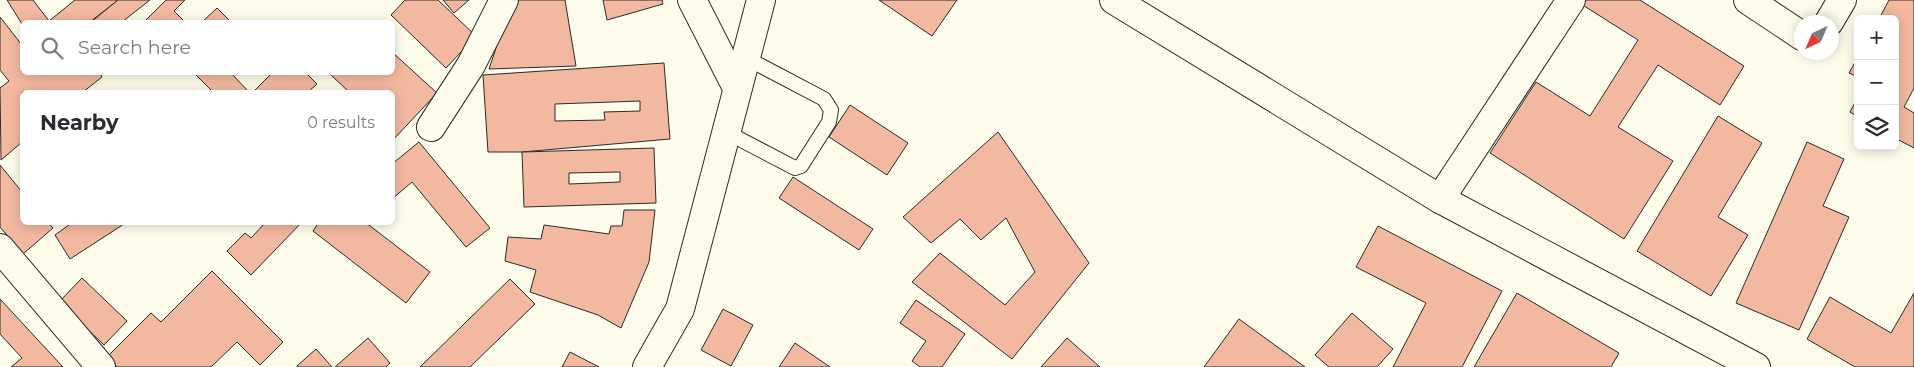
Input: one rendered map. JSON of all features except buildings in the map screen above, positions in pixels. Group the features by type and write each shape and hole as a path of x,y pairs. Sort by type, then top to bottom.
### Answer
{"street":[{"path":"431,127 471,65 504,0"},
{"path":"692,0 737,88"},
{"path":"647,367 680,309 761,0"},
{"path":"1114,0 1440,199 1756,367"},
{"path":"1440,199 1571,0"},
{"path":"1748,0 1794,31"},
{"path":"1833,15 1842,0"},
{"path":"0,248 102,367"}],"lane":[{"path":"726,132 795,168 801,166 830,122 831,110 824,99 746,58"}]}
